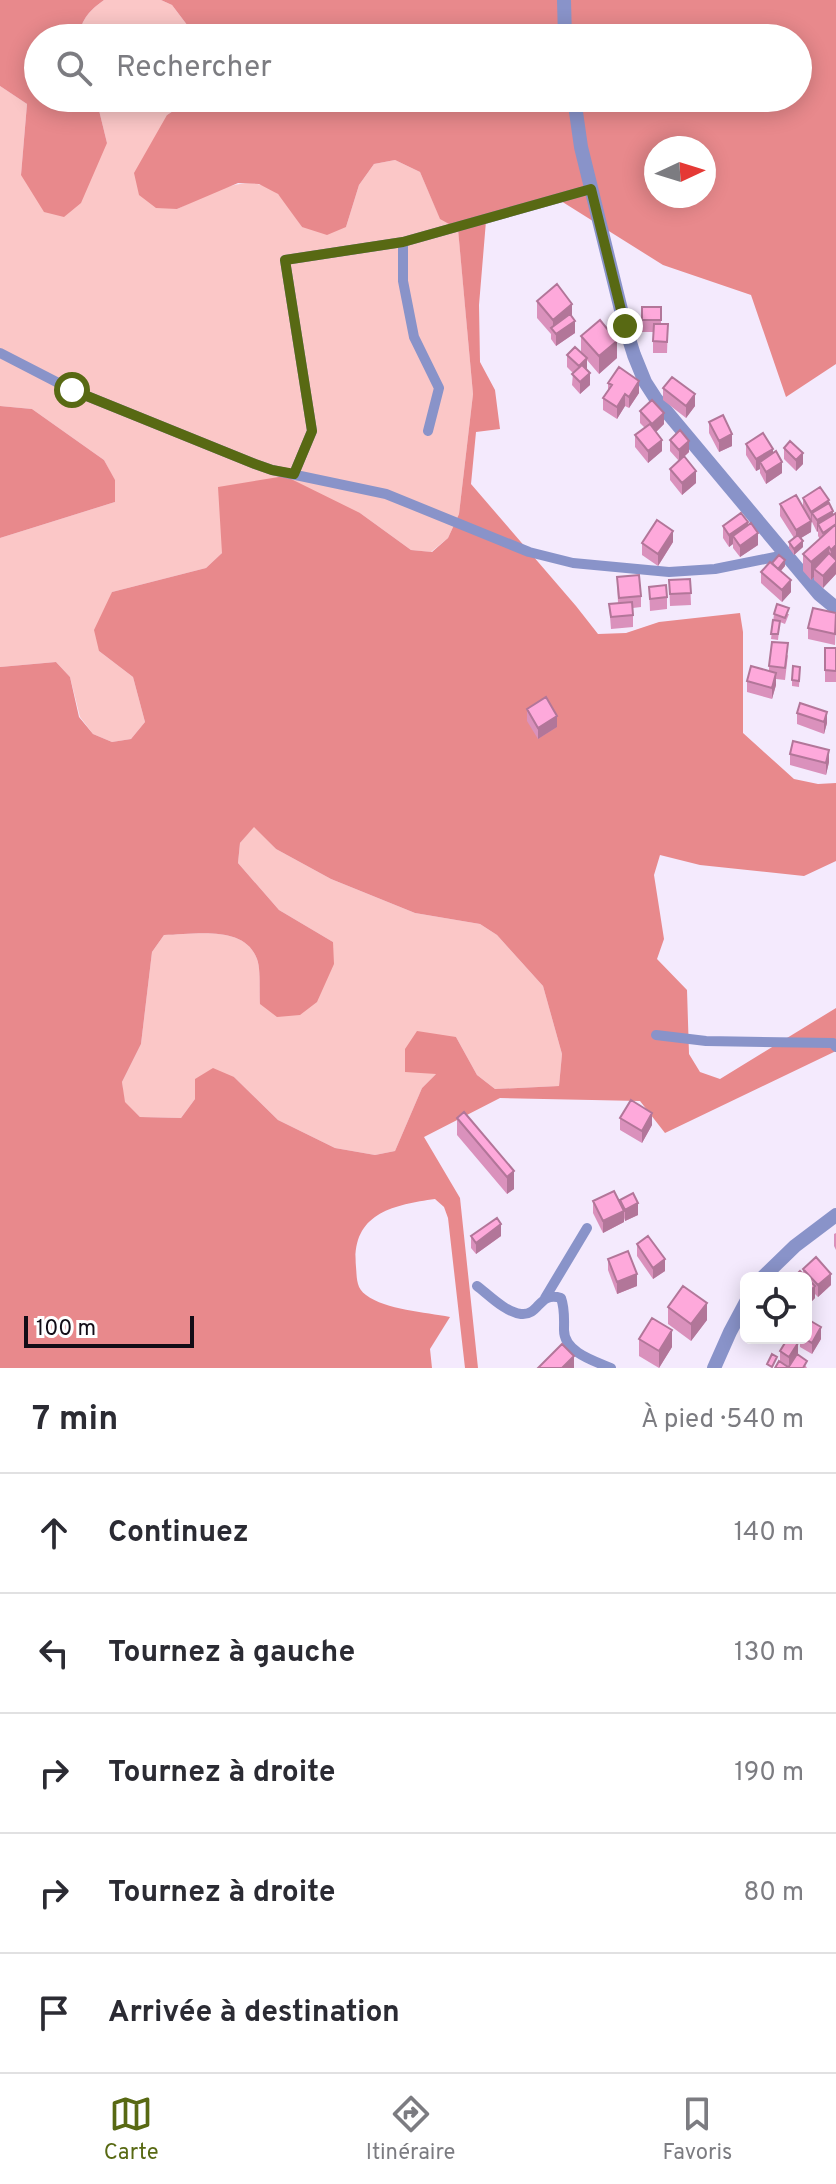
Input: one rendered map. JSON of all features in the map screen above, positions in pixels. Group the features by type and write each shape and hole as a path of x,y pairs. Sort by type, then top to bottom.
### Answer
{"street":[{"path":"564,0 565,24"},
{"path":"576,112 581,147 625,326 645,382 677,427 785,555 819,594 836,608"},
{"path":"294,474 312,431 285,260 403,242 591,189"},
{"path":"403,242 403,281 414,337 439,388 428,431"},
{"path":"0,353 99,401 255,464 386,494 529,552 573,563 669,572 715,569 785,555"},
{"path":"656,1035 706,1041 833,1043 836,1047"},
{"path":"768,1272 795,1246 836,1215"},
{"path":"477,1286 509,1309 522,1314 534,1310 545,1298 587,1228"},
{"path":"545,1298 556,1296 563,1302 567,1344 590,1360 611,1368"},
{"path":"714,1368 740,1313"}],"shaded area":[{"path":"0,0 104,0 83,24 24,24 24,102 0,86"},
{"path":"104,0 161,0 172,5 186,24 83,24"},
{"path":"161,0 836,0 836,364 786,397 751,295 663,265 553,196 486,221 479,305 480,362 495,390 500,429 476,432 471,484 598,634 626,633 659,622 740,613 743,632 743,733 794,779 818,784 836,783 836,861 804,876 700,865 660,855 654,875 664,939 657,959 687,990 689,1054 700,1072 720,1079 836,1008 836,1051 665,1133 640,1101 500,1098 424,1137 460,1198 478,1368 465,1368 448,1218 444,1207 435,1199 404,1205 378,1215 367,1224 356,1249 358,1282 366,1295 395,1307 450,1317 430,1349 432,1368 0,1368 0,667 56,662 70,677 79,717 93,734 112,742 131,739 145,722 133,677 99,651 94,630 112,592 206,568 222,553 218,487 285,476 360,513 411,550 432,552 448,538 459,514 473,394 458,229 440,219 420,172 395,160 374,164 359,185 346,227 327,235 302,227 278,194 259,184 238,183 177,209 156,208 139,195 134,173 167,115 172,112 812,112 812,24 186,24 172,5","holes":["254,827 276,849 331,879 415,913 480,924 497,935 543,986 562,1054 559,1086 495,1089 477,1075 456,1037 417,1031 405,1049 405,1072 436,1074 422,1088 395,1151 375,1155 335,1148 278,1120 234,1077 213,1068 195,1079 195,1099 181,1118 140,1117 125,1102 122,1082 141,1044 152,952 164,935 203,933 241,940 257,959 260,1004 277,1017 300,1015 317,1002 334,964 333,942 279,910 238,863 240,843"]},
{"path":"0,86 24,102 26,112 21,175 107,143 99,112 172,112 167,115 177,209 215,191 255,184 268,187 279,195 302,227 346,227 359,185 374,164 395,160 420,172 440,218 458,228 473,394 459,514 448,538 431,552 411,550 360,513 222,553 206,568 112,592 99,651 133,677 145,722 131,739 112,742 93,734 80,717 70,677 56,662 0,667 0,538 115,502 115,481 104,460 32,409 0,406"},
{"path":"26,112 99,112 107,143 81,203 64,217 44,212 21,175"},
{"path":"0,406 32,409 104,460 115,480 115,502 0,538"},
{"path":"254,826 276,849 331,879 415,913 480,924 497,935 543,986 562,1054 559,1086 495,1089 477,1075 456,1037 437,1073 422,1088 395,1151 375,1155 335,1148 278,1120 234,1077 196,1079 195,1099 181,1118 140,1117 124,1102 122,1082 141,1044 152,952 164,935 203,933 241,940 257,959 260,1003 333,942 279,910 238,863 240,843"}],"building":[{"path":"557,284 572,304 553,320 537,301"},
{"path":"642,307 661,307 661,320 642,320"},
{"path":"570,314 575,321 556,334 551,328"},
{"path":"600,320 617,341 599,356 581,336"},
{"path":"654,324 668,324 667,342 653,341"},
{"path":"575,347 587,358 579,366 567,355"},
{"path":"582,365 590,373 580,382 572,374"},
{"path":"619,367 639,381 629,397 625,394 617,407 603,398 612,385 608,383"},
{"path":"672,377 695,394 686,406 663,388"},
{"path":"652,400 664,413 652,424 640,411"},
{"path":"723,415 732,434 719,441 709,422"},
{"path":"650,424 662,440 648,451 635,435"},
{"path":"680,430 689,441 679,450 670,440"},
{"path":"763,433 773,449 756,459 746,444"},
{"path":"790,441 803,453 796,460 784,448"},
{"path":"776,451 782,462 766,472 760,462"},
{"path":"684,456 696,471 682,483 670,469"},
{"path":"820,487 829,500 811,512 803,498"},
{"path":"796,495 811,521 796,530 780,504"},
{"path":"829,503 833,511 817,520 812,513"},
{"path":"741,513 748,522 729,535 723,526"},
{"path":"836,513 836,524 823,533 818,524"},
{"path":"657,520 673,531 658,554 642,543"},
{"path":"751,523 758,533 740,546 733,536"},
{"path":"836,524 836,545 811,562 803,554"},
{"path":"798,535 803,541 794,549 789,542"},
{"path":"829,553 836,562 823,576 814,569"},
{"path":"779,555 785,560 778,569 772,563"},
{"path":"770,562 791,580 782,590 761,572"},
{"path":"639,575 641,596 619,598 617,577"},
{"path":"690,579 691,593 670,594 669,580"},
{"path":"666,585 667,597 650,599 649,587"},
{"path":"632,602 633,615 611,617 609,604"},
{"path":"777,604 789,608 785,618 774,614"},
{"path":"813,608 836,613 835,634 808,628"},
{"path":"773,620 780,621 778,634 771,634"},
{"path":"772,642 788,643 785,668 769,666"},
{"path":"825,648 836,648 836,671 825,670"},
{"path":"751,666 776,673 772,688 747,681"},
{"path":"793,666 800,667 799,681 792,680"},
{"path":"546,697 557,716 538,728 527,709"},
{"path":"800,703 827,712 824,722 797,713"},
{"path":"793,741 829,750 826,763 790,754"},
{"path":"631,1100 652,1113 642,1131 620,1118"},
{"path":"464,1112 514,1171 507,1177 457,1118"},
{"path":"614,1191 624,1211 603,1221 593,1201"},
{"path":"633,1193 638,1203 625,1210 620,1200"},
{"path":"497,1218 501,1224 476,1243 471,1236"},
{"path":"648,1236 665,1259 653,1268 637,1244"},
{"path":"628,1251 637,1274 617,1282 608,1259"},
{"path":"816,1257 831,1274 818,1285 812,1279 812,1272 803,1269"},
{"path":"683,1286 707,1303 691,1324 668,1307"},
{"path":"652,1318 672,1330 659,1351 639,1339"},
{"path":"812,1322 821,1327 812,1343"},
{"path":"562,1344 574,1356 562,1368 538,1368"},
{"path":"784,1344 797,1344 789,1357 780,1351"},
{"path":"772,1354 777,1357 772,1367 767,1364"},
{"path":"797,1354 807,1361 803,1368 788,1368"},
{"path":"779,1361 788,1367 788,1368 775,1368"}],"route":[{"path":"72,390 255,464 294,474 312,431 285,260 403,242 591,189 625,326"}]}
